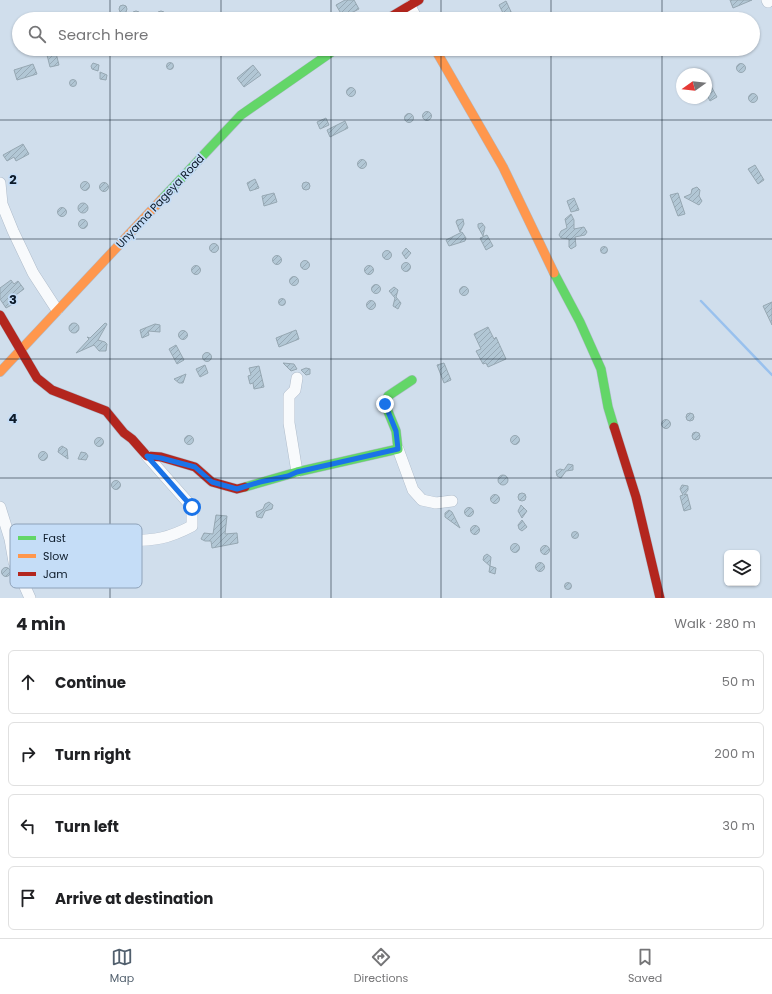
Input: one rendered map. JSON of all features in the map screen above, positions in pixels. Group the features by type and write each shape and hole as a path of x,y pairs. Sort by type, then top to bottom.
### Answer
{"street":[{"path":"399,12 415,3"},
{"name":"Unyama Pageya Road","path":"0,372 241,115 326,56"},
{"path":"439,56 503,168 543,252 580,322 601,369 608,407 636,497 660,598"},
{"path":"0,183 2,204 13,231 33,273 57,310"},
{"path":"0,315 37,378 52,390 106,411 124,433 132,439 192,507 192,526 164,539 142,540"},
{"path":"297,378 295,390 289,396 289,423 297,472"},
{"path":"412,380 404,388 388,396 385,404 396,431 398,449 413,490 422,500 436,503 452,501"},
{"path":"147,456 195,467 212,482 237,489 288,476 297,472 398,449"},
{"path":"0,507 10,539"},
{"path":"26,588 30,598"}],"building":[{"path":"345,0 354,0 359,9 353,12 340,12 336,5"},
{"path":"730,0 752,0 733,8"},
{"path":"506,1 511,12 502,12 499,5"},
{"path":"120,6 126,6 126,12 120,12"},
{"path":"47,56 57,56 59,65 50,67"},
{"path":"170,62 173,63 173,69 170,70 167,69 166,66 167,63"},
{"path":"93,63 99,65 98,71 92,69 91,66"},
{"path":"33,64 37,74 17,80 14,70"},
{"path":"739,64 743,64 745,68 743,72 739,72 737,70 737,66"},
{"path":"253,65 261,75 244,87 237,78"},
{"path":"100,72 107,75 106,80 100,79"},
{"path":"73,79 76,80 76,86 73,87 70,86 69,83 70,80"},
{"path":"349,88 353,88 355,92 353,96 349,96 347,94 347,90"},
{"path":"712,88 717,97 712,100"},
{"path":"751,94 755,94 757,98 755,102 751,102 749,100 749,96"},
{"path":"425,112 429,112 431,116 429,120 425,120 423,118 423,114"},
{"path":"407,114 411,114 413,118 411,122 407,122 405,120 405,116"},
{"path":"326,118 329,125 320,129 317,122"},
{"path":"345,121 348,128 330,137 327,130"},
{"path":"23,144 29,154 16,161 14,157 7,161 3,155"},
{"path":"362,159 367,164 362,169 357,164"},
{"path":"755,165 764,180 758,184 748,169"},
{"path":"255,179 259,188 250,191 247,183"},
{"path":"83,182 87,182 89,186 87,190 83,190 81,188 81,184"},
{"path":"306,182 309,183 309,189 306,190 303,189 302,186 303,183"},
{"path":"102,183 106,183 108,187 106,191 102,191 100,189 100,185"},
{"path":"697,187 700,190 699,196 702,201 699,205 684,197 691,194 692,189"},
{"path":"274,193 277,202 264,206 262,196"},
{"path":"678,193 685,214 678,216 670,195"},
{"path":"574,198 579,210 571,212 567,201"},
{"path":"83,203 88,208 83,213 78,208"},
{"path":"60,208 64,208 66,212 64,216 60,216 58,214 58,210"},
{"path":"571,214 574,220 574,229 584,227 587,232 585,235 575,237 576,246 571,249 569,247 569,239 561,238 559,235 561,231 567,228 565,219"},
{"path":"463,219 464,224 460,232 456,222 457,220"},
{"path":"81,220 85,220 87,224 85,228 81,228 79,226 79,222"},
{"path":"482,223 485,227 483,236 478,227 478,224"},
{"path":"462,232 466,238 465,241 449,246 446,240"},
{"path":"487,235 493,246 486,250 480,238"},
{"path":"212,244 216,244 218,248 216,252 212,252 210,250 210,246"},
{"path":"604,246 607,247 607,253 604,254 601,253 600,250 601,247"},
{"path":"406,248 411,253 406,259 402,253"},
{"path":"385,251 389,251 391,255 389,259 385,259 383,257 383,253"},
{"path":"275,256 279,256 281,260 279,264 275,264 273,262 273,258"},
{"path":"303,261 307,261 309,265 307,269 303,269 301,267 301,263"},
{"path":"404,263 408,263 410,267 408,271 404,271 402,269 402,265"},
{"path":"194,266 198,266 200,270 198,274 194,274 192,272 192,268"},
{"path":"367,266 371,266 373,270 371,274 367,274 365,272 365,268"},
{"path":"292,277 296,277 298,281 296,285 292,285 290,283 290,279"},
{"path":"11,280 14,284 18,281 24,289 13,297 17,302 6,308 0,299 0,288"},
{"path":"374,285 378,285 380,289 378,293 374,293 372,291 372,287"},
{"path":"394,287 398,290 396,297 401,303 398,309 393,306 395,298 389,291"},
{"path":"462,287 466,287 468,291 466,295 462,295 460,293 460,289"},
{"path":"282,298 285,299 285,305 282,306 279,305 278,302 279,299"},
{"path":"369,301 373,301 375,305 373,309 369,309 367,307 367,303"},
{"path":"772,302 772,325 763,306"},
{"path":"74,323 79,328 74,333 69,328"},
{"path":"105,323 107,324 98,340 107,344 106,351 99,351 94,345 76,353 89,339 87,337 90,338"},
{"path":"155,324 160,325 160,332 148,331 149,335 142,338 140,330"},
{"path":"488,327 494,339 496,337 506,359 488,367 486,363 483,364 476,351 481,349 474,334"},
{"path":"296,330 299,339 279,347 276,338"},
{"path":"181,331 185,331 187,335 185,339 181,339 179,337 179,333"},
{"path":"176,345 184,360 177,364 169,349"},
{"path":"205,353 209,353 211,357 209,361 205,361 203,359 203,355"},
{"path":"283,363 294,364 297,369 291,371"},
{"path":"444,363 451,380 444,383 437,365"},
{"path":"205,365 208,373 200,377 196,369"},
{"path":"259,366 264,387 254,389 253,383 250,384 248,376 251,375 249,368"},
{"path":"306,368 310,369 310,374 306,375 301,370"},
{"path":"186,374 183,383 179,383 174,379"},
{"path":"688,413 692,413 694,417 692,421 688,421 686,419 686,415"},
{"path":"664,420 668,420 670,424 668,428 664,428 662,426 662,422"},
{"path":"696,432 699,433 699,439 696,440 693,439 692,436 693,433"},
{"path":"187,436 191,436 193,440 191,444 187,444 185,442 185,438"},
{"path":"513,436 517,436 519,440 517,444 513,444 511,442 511,438"},
{"path":"97,438 101,438 103,442 101,446 97,446 95,444 95,440"},
{"path":"62,446 67,449 68,459 58,452 59,448"},
{"path":"41,452 45,452 47,456 45,460 41,460 39,458 39,454"},
{"path":"81,452 86,453 88,456 86,460 78,459"},
{"path":"568,464 573,465 573,470 566,471 561,478 557,476 556,471 560,469 564,470"},
{"path":"501,475 505,475 507,476 507,484 501,485 498,482 498,478"},
{"path":"114,481 118,481 120,485 118,489 114,489 112,487 112,483"},
{"path":"682,485 688,486 688,490 684,495 687,494 691,509 684,511 680,496 683,495 680,489"},
{"path":"522,493 525,494 525,500 522,501 519,500 518,497 519,494"},
{"path":"493,495 497,495 499,499 497,503 493,503 491,501 491,497"},
{"path":"269,502 273,505 272,509 265,511 262,518 257,517 256,512 263,509 265,504"},
{"path":"521,505 527,511 522,518 518,511"},
{"path":"467,508 471,508 473,512 471,516 467,516 465,514 465,510"},
{"path":"449,510 452,512 460,528 445,517 445,513"},
{"path":"216,515 227,516 225,534 237,533 238,543 212,548 211,541 201,539 204,533 213,534"},
{"path":"522,520 527,527 522,531 519,529 518,525"},
{"path":"473,526 477,526 479,530 477,534 473,534 471,532 471,528"},
{"path":"575,531 578,532 578,538 575,539 572,538 571,535 572,532"},
{"path":"513,544 517,544 519,548 517,552 513,552 511,550 511,546"},
{"path":"543,546 547,546 549,550 547,554 543,554 541,552 541,548"},
{"path":"487,554 491,557 490,566 483,560 484,556"},
{"path":"538,563 542,563 544,567 542,571 538,571 536,569 536,565"},
{"path":"490,566 496,568 495,574 489,572"},
{"path":"4,568 8,568 10,572 8,576 4,576 2,574 2,570"},
{"path":"568,582 571,583 571,589 568,590 565,589 564,586 565,583"}],"waterway":[{"path":"701,301 772,375"}],"traffic: fast":[{"path":"162,199 241,115 326,56"},
{"path":"554,273 580,322 601,369 608,407 614,427"},
{"path":"245,487 297,472 398,449 396,431 385,404 388,396 412,380"}],"traffic: slow":[{"path":"439,56 503,167 554,273"},
{"path":"0,372 162,199"}],"traffic: jam":[{"path":"399,12 419,0"},
{"path":"0,315 37,378 52,390 106,411 124,433 132,439 147,456 161,457 195,467 212,482 237,489 245,487"},
{"path":"614,427 636,497 660,598"}],"route":[{"path":"192,507 147,456 195,467 208,476 212,482 237,489 288,476 297,472 398,449 396,431 385,404"}]}
